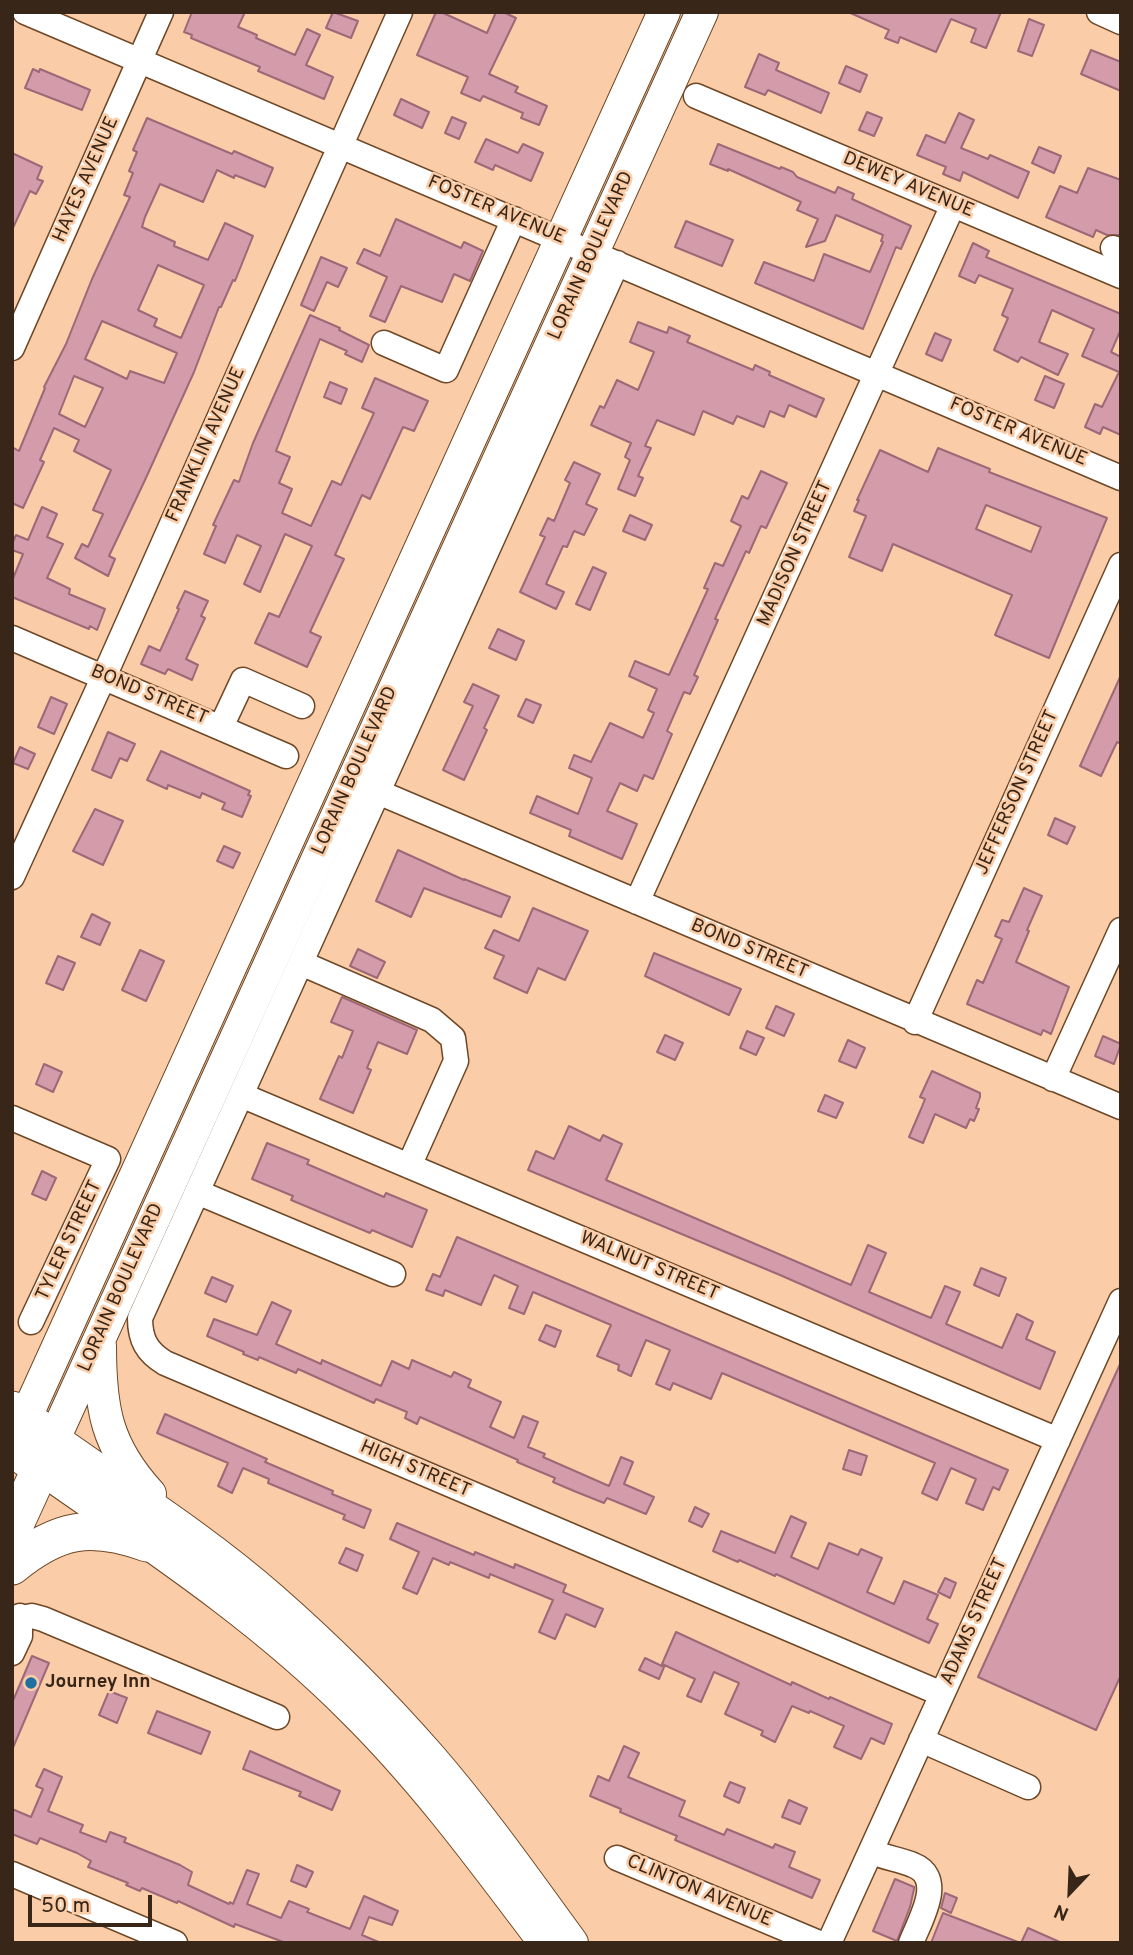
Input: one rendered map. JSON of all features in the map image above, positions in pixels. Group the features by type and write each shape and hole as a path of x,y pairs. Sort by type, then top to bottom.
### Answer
{"highway":[{"name":"LORAIN BOULEVARD","path":"12,1531 26,1438"},
{"path":"12,1566 36,1547 63,1535 91,1530 120,1533 147,1543"}],"main road":[{"name":"LORAIN BOULEVARD","path":"26,1438 664,12"},
{"name":"LORAIN BOULEVARD","path":"26,1438 100,1336 606,258 702,12"},
{"path":"100,1336 102,1405 111,1437 126,1466 190,1535"},
{"path":"26,1438 190,1535 271,1598 317,1640 430,1758 500,1845 572,1943"},
{"path":"26,1438 147,1543 265,1631 352,1708 452,1819 545,1943"}],"street":[{"name":"FOSTER AVENUE","path":"25,12 1121,478"},
{"name":"HAYES AVENUE","path":"12,348 161,12"},
{"name":"FRANKLIN AVENUE","path":"12,877 400,12"},
{"path":"1099,12 1121,22"},
{"name":"DEWEY AVENUE","path":"696,96 1121,276"},
{"name":"MADISON STREET","path":"637,902 953,205"},
{"path":"384,343 446,370 514,219"},
{"name":"LORAIN BOULEVARD","path":"241,1095 378,792 606,258"},
{"name":"JEFFERSON STREET","path":"915,1021 1121,565"},
{"name":"BOND STREET","path":"12,638 286,756"},
{"path":"221,727 243,680 302,706"},
{"name":"BOND STREET","path":"378,792 1121,1107"},
{"path":"1053,1079 1121,930"},
{"path":"301,962 432,1020 453,1038 456,1061 409,1166"},
{"name":"WALNUT STREET","path":"241,1095 1058,1440"},
{"name":"HIGH STREET","path":"241,1095 140,1318 144,1345 153,1356 164,1363 942,1694"},
{"name":"TYLER STREET","path":"12,1118 108,1159 31,1322"},
{"path":"197,1192 393,1274"},
{"name":"ADAMS STREET","path":"829,1943 1121,1301"},
{"path":"12,1653 25,1618 277,1717"},
{"path":"921,1740 1028,1787"},
{"path":"870,1851 923,1869 929,1878 930,1890 926,1906 911,1943"},
{"name":"CLINTON AVENUE","path":"617,1858 818,1943"},
{"path":"12,1874 175,1943"}],"building":[{"path":"192,12 245,12 238,27 295,55 307,29 320,35 306,65 333,77 324,99 258,71 260,67 191,38 192,35 184,32"},
{"path":"333,12 358,21 351,38 326,28"},
{"path":"436,12 487,33 496,12 516,18 489,74 518,87 515,92 547,106 539,125 521,118 523,113 483,96 480,101 461,93 468,77 417,55"},
{"path":"848,12 1001,12 986,48 971,42 976,29 951,19 936,52 900,37 898,43 885,38 889,30"},
{"path":"1029,19 1044,25 1032,56 1018,51"},
{"path":"1091,50 1121,62 1121,91 1081,74"},
{"path":"759,54 779,63 776,70 829,93 821,113 768,90 765,95 745,87"},
{"path":"846,66 867,75 860,92 839,83"},
{"path":"33,69 39,72 40,69 90,90 82,110 25,88"},
{"path":"401,99 429,112 422,128 394,115"},
{"path":"867,112 882,118 874,136 859,130"},
{"path":"959,113 974,120 961,148 988,159 990,155 1029,172 1018,198 963,172 960,181 943,174 946,167 917,155 926,135 945,143"},
{"path":"452,117 466,123 459,139 445,133"},
{"path":"147,118 232,154 234,151 273,168 265,187 217,170 203,202 160,184 145,217 142,227 175,242 174,246 208,260 225,223 253,236 109,556 115,559 108,576 75,558 82,544 88,547 103,514 93,510 111,470 74,451 79,440 54,428 40,460 44,462 23,508 12,503 12,447 19,451 44,387 66,344 92,279 130,197 124,195 133,173 129,171 137,152 133,150","holes":["158,265 204,285 181,338 154,326 157,319 138,310","102,321 177,353 164,383 130,371 127,379 85,359","74,376 103,388 85,427 59,414"]},
{"path":"486,139 518,153 523,144 543,153 531,181 495,165 493,170 475,162"},
{"path":"718,144 793,172 797,177 835,193 838,187 854,194 852,199 911,226 901,249 896,247 863,329 755,283 764,262 814,281 824,254 870,272 883,242 883,235 836,215 825,241 806,247 818,219 797,210 801,202 728,169 710,164"},
{"path":"1039,147 1061,156 1054,173 1032,163"},
{"path":"12,153 42,167 37,179 43,181 36,194 30,191 12,230"},
{"path":"1088,168 1121,180 1121,235 1107,235 1096,230 1093,237 1046,217 1060,186 1077,193"},
{"path":"396,219 461,248 464,242 483,251 470,281 454,274 442,302 401,286 385,322 370,316 387,277 357,263 364,249 380,256"},
{"path":"686,221 733,240 722,266 675,247"},
{"path":"973,243 989,251 986,257 1121,314 1121,329 1111,352 1121,357 1121,435 1103,427 1100,434 1085,427 1095,404 1102,407 1119,372 1082,356 1094,329 1052,310 1039,342 1068,354 1058,375 1021,357 1018,362 994,350 1008,318 1002,315 1013,289 979,275 975,283 959,276"},
{"path":"321,257 347,268 338,287 327,282 314,311 301,305"},
{"path":"310,315 369,345 362,362 345,354 347,351 320,339 276,451 290,457 279,483 292,489 282,513 311,526 332,481 341,485 374,413 362,408 375,378 428,401 414,431 403,427 370,499 362,495 335,555 344,559 310,632 321,637 307,667 255,643 269,613 279,617 312,546 285,534 260,592 244,584 261,546 237,535 225,563 204,554 216,526 213,525 234,480 239,482 253,443"},
{"path":"638,322 667,333 669,327 690,336 687,342 753,370 755,365 770,372 769,375 824,399 816,417 789,405 784,417 770,411 764,427 737,416 733,424 703,411 694,435 657,420 645,446 651,448 638,476 643,478 635,496 618,489 630,460 625,457 631,443 591,425 600,406 604,408 617,380 638,390 654,352 630,342"},
{"path":"935,333 951,340 942,361 926,354"},
{"path":"1045,376 1064,384 1054,408 1035,400"},
{"path":"330,382 347,389 341,404 324,397"},
{"path":"938,448 990,469 989,472 1107,518 1049,658 995,635 1012,595 893,544 882,571 849,557 866,516 854,511 857,500 880,450 928,472","holes":["986,505 1041,527 1031,552 976,529"]},
{"path":"574,462 600,474 586,504 597,509 584,535 574,531 567,547 563,546 546,584 564,592 556,609 520,592 545,537 540,535 548,518 554,521 570,483 565,480"},
{"path":"761,471 787,483 766,528 761,526 749,553 746,551 715,619 718,620 694,675 698,677 690,694 684,692 667,731 672,734 653,779 644,775 637,791 620,783 607,811 637,824 622,859 569,836 571,830 530,813 537,796 578,814 592,778 569,768 574,755 591,762 610,723 643,738 654,713 648,710 657,689 629,676 635,661 669,675 708,589 704,588 715,563 723,566 741,526 731,521 742,496 748,499"},
{"path":"42,507 57,514 47,537 63,544 47,578 70,589 69,594 105,609 97,630 12,597 12,581 23,554 12,550 12,544 16,535 28,540"},
{"path":"630,515 652,525 645,540 623,531"},
{"path":"593,567 606,573 590,610 576,604"},
{"path":"185,591 208,601 201,616 205,618 186,659 198,665 192,680 168,669 165,674 141,664 149,646 160,651"},
{"path":"498,629 524,641 516,660 489,648"},
{"path":"1121,675 1121,744 1117,742 1101,776 1080,766"},
{"path":"473,684 499,696 464,780 443,770 473,706 464,702"},
{"path":"51,697 67,704 54,734 38,727"},
{"path":"526,699 541,705 533,723 518,716"},
{"path":"108,732 135,744 127,761 120,758 111,778 92,770"},
{"path":"20,747 35,754 28,769 13,763"},
{"path":"161,751 250,791 248,795 251,796 242,817 222,809 225,803 202,793 200,798 147,780"},
{"path":"95,809 123,821 103,865 73,851"},
{"path":"1055,818 1075,827 1067,844 1048,835"},
{"path":"224,846 240,853 233,868 217,861"},
{"path":"398,850 464,880 510,897 501,917 424,888 411,917 376,901"},
{"path":"1024,888 1042,896 1016,962 1069,987 1051,1034 1043,1030 1041,1035 967,1004 977,980 983,983 1002,939 995,936 1002,920 1009,922"},
{"path":"533,908 588,931 565,980 538,968 527,993 494,978 504,956 485,948 494,930 519,941"},
{"path":"92,914 110,923 100,945 81,937"},
{"path":"358,949 385,962 377,978 350,966"},
{"path":"140,950 164,961 146,1001 122,990"},
{"path":"654,953 741,989 729,1015 645,976"},
{"path":"58,956 75,963 63,990 46,983"},
{"path":"342,997 417,1030 407,1054 378,1042 367,1068 371,1070 353,1113 320,1099 353,1031 331,1022"},
{"path":"776,1006 794,1014 784,1036 766,1028"},
{"path":"747,1031 764,1038 756,1055 740,1048"},
{"path":"665,1035 683,1043 675,1060 657,1052"},
{"path":"1103,1036 1121,1044 1114,1064 1095,1056"},
{"path":"848,1040 865,1048 856,1068 839,1061"},
{"path":"44,1064 62,1072 53,1092 36,1084"},
{"path":"932,1071 980,1093 976,1108 979,1109 974,1121 970,1119 966,1128 935,1114 923,1143 909,1137 925,1099 920,1097"},
{"path":"825,1095 843,1103 836,1118 818,1111"},
{"path":"569,1126 600,1141 603,1135 622,1144 606,1180 851,1285 868,1245 886,1253 869,1292 931,1318 945,1286 960,1292 946,1324 1002,1348 1017,1314 1033,1322 1026,1339 1055,1352 1040,1389 780,1275 528,1170 536,1151 554,1159"},
{"path":"267,1143 309,1160 307,1164 384,1197 386,1193 427,1210 412,1247 372,1230 370,1233 291,1200 293,1196 252,1179"},
{"path":"42,1171 56,1178 46,1200 32,1194"},
{"path":"457,1237 1008,1470 999,1490 993,1487 983,1510 966,1503 976,1479 951,1468 937,1500 922,1493 935,1463 722,1373 711,1399 673,1383 670,1390 656,1384 670,1350 646,1340 631,1376 618,1370 619,1365 597,1356 611,1325 533,1292 524,1314 509,1308 518,1286 494,1275 481,1305 445,1290 443,1296 426,1290 433,1274 440,1277"},
{"path":"981,1268 1006,1278 999,1296 974,1285"},
{"path":"212,1277 233,1286 226,1302 205,1293"},
{"path":"272,1302 291,1311 276,1344 321,1364 322,1360 381,1386 392,1361 409,1369 412,1360 451,1377 454,1372 471,1380 468,1387 501,1402 490,1427 514,1438 523,1416 538,1422 528,1447 545,1454 543,1457 609,1486 621,1457 633,1462 624,1484 654,1497 646,1514 607,1498 604,1503 574,1491 553,1482 555,1478 517,1462 518,1460 420,1417 417,1424 405,1418 407,1412 376,1399 374,1403 298,1369 296,1373 259,1357 258,1360 207,1336 214,1319 257,1335"},
{"path":"546,1325 561,1331 555,1347 539,1340"},
{"path":"1121,1362 1121,1675 1096,1730 978,1677"},
{"path":"165,1414 267,1459 265,1462 371,1510 364,1528 343,1519 345,1515 268,1483 269,1479 243,1468 232,1493 218,1486 228,1463 157,1433"},
{"path":"849,1450 867,1456 861,1475 843,1469"},
{"path":"695,1507 709,1514 702,1527 689,1521"},
{"path":"791,1516 806,1523 791,1557 818,1569 829,1543 858,1555 861,1549 882,1558 867,1592 894,1604 904,1581 938,1595 927,1619 938,1624 929,1643 776,1574 775,1576 713,1551 721,1531 775,1553"},
{"path":"397,1523 474,1555 475,1552 514,1568 515,1564 566,1585 563,1592 603,1609 595,1627 566,1614 555,1639 539,1632 553,1600 490,1574 489,1578 433,1558 417,1594 403,1588 419,1552 390,1539"},
{"path":"346,1548 363,1555 357,1571 339,1563"},
{"path":"945,1578 956,1583 950,1598 938,1592"},
{"path":"676,1632 791,1685 792,1682 892,1724 884,1744 871,1738 861,1759 834,1747 844,1726 792,1706 775,1742 761,1735 763,1731 725,1714 739,1683 714,1672 701,1702 687,1696 695,1679 662,1664"},
{"name":"Journey Inn","path":"32,1656 49,1663 12,1750 12,1703"},
{"path":"645,1658 664,1667 659,1679 639,1670"},
{"path":"109,1691 127,1698 117,1723 99,1715"},
{"path":"157,1711 210,1732 201,1754 148,1733"},
{"path":"624,1746 639,1753 628,1777 685,1801 679,1816 724,1835 727,1829 773,1848 775,1844 795,1852 789,1867 820,1880 812,1898 675,1840 677,1836 590,1796 598,1776 609,1781"},
{"path":"250,1751 340,1791 332,1810 299,1796 301,1792 243,1769"},
{"path":"44,1769 62,1777 48,1811 83,1825 80,1832 106,1842 110,1832 126,1838 124,1842 180,1865 192,1872 188,1885 229,1904 233,1904 247,1870 259,1874 247,1904 281,1918 289,1901 309,1909 307,1912 350,1929 364,1896 398,1911 392,1925 369,1917 362,1935 381,1943 286,1943 235,1924 234,1927 142,1888 140,1891 126,1885 128,1883 88,1867 91,1861 77,1853 40,1838 37,1844 12,1834 12,1809 31,1817 43,1789 36,1786"},
{"path":"730,1782 745,1788 739,1803 724,1796"},
{"path":"789,1800 807,1808 800,1824 782,1817"},
{"path":"297,1865 313,1872 306,1887 291,1881"},
{"path":"895,1879 914,1887 910,1907 897,1941 873,1931"},
{"path":"945,1893 957,1898 951,1913 941,1908"},
{"path":"943,1913 1018,1942 931,1943"},
{"path":"1028,1928 1062,1943 1021,1943"}],"place":[{"name":"Journey Inn","path":"31,1683"}]}
